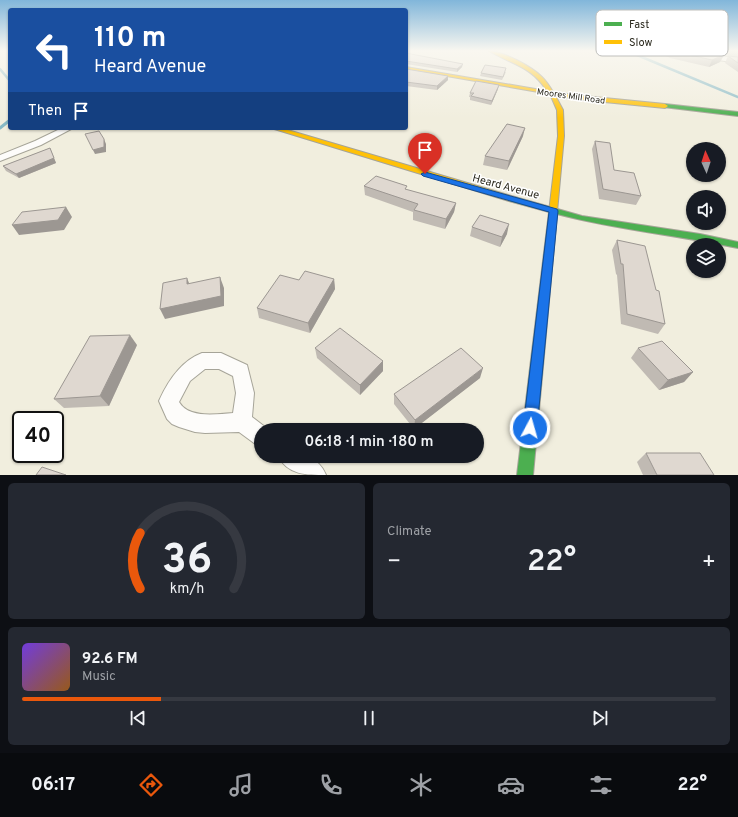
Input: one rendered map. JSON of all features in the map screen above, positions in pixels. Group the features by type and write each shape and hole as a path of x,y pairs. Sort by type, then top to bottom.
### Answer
{"street":[{"name":"Moores Mill Road","path":"435,73 553,94 632,104 738,114"},
{"path":"525,475 554,211 562,118 553,94 544,80 536,73"},
{"path":"0,158 38,143 65,130"},
{"name":"Heard Avenue","path":"281,130 471,188 581,218 700,237 738,245"},
{"path":"242,422 254,431"},
{"path":"299,463 315,475"}],"building":[{"path":"408,73 431,73 448,76 437,86 408,82"},
{"path":"482,73 504,73 503,77"},
{"path":"476,81 499,85 492,101 471,96 474,93 470,93"},
{"path":"507,124 525,128 509,161 485,156"},
{"path":"99,131 104,139 104,147 93,150 85,134"},
{"path":"595,141 610,143 614,170 634,173 641,196 603,189"},
{"path":"50,148 54,158 16,174 3,166"},
{"path":"376,176 407,186 405,189 456,203 446,219 414,210 418,204 364,186"},
{"path":"66,207 58,220 12,225 22,212"},
{"path":"480,215 509,224 502,237 472,227"},
{"path":"617,240 645,246 656,290 659,291 665,324 627,314 623,264 621,264"},
{"path":"305,271 334,279 308,323 257,308 280,275 299,280"},
{"path":"220,277 221,296 160,309 163,283 187,278 187,284"},
{"path":"340,328 383,361 360,385 315,348"},
{"path":"130,335 100,396 54,399 90,336"},
{"path":"662,341 693,372 668,380 638,348"},
{"path":"461,348 483,368 415,420 394,394"},
{"path":"646,453 700,453 714,475 657,475"},
{"path":"42,467 66,475 36,475"}],"waterway":[{"path":"3,73 8,79"},
{"path":"681,73 738,97"},
{"path":"0,128 8,122"}],"traffic: fast":[{"path":"665,106 738,114"},
{"path":"512,199 581,218 700,237 738,245"},
{"path":"525,475 553,212"}],"traffic: slow":[{"path":"436,73 574,97 665,106"},
{"path":"534,73 541,78 554,97 560,110 561,136 553,212"},
{"path":"281,130 512,199"}],"route":[{"path":"425,174 554,211 530,428"}]}
